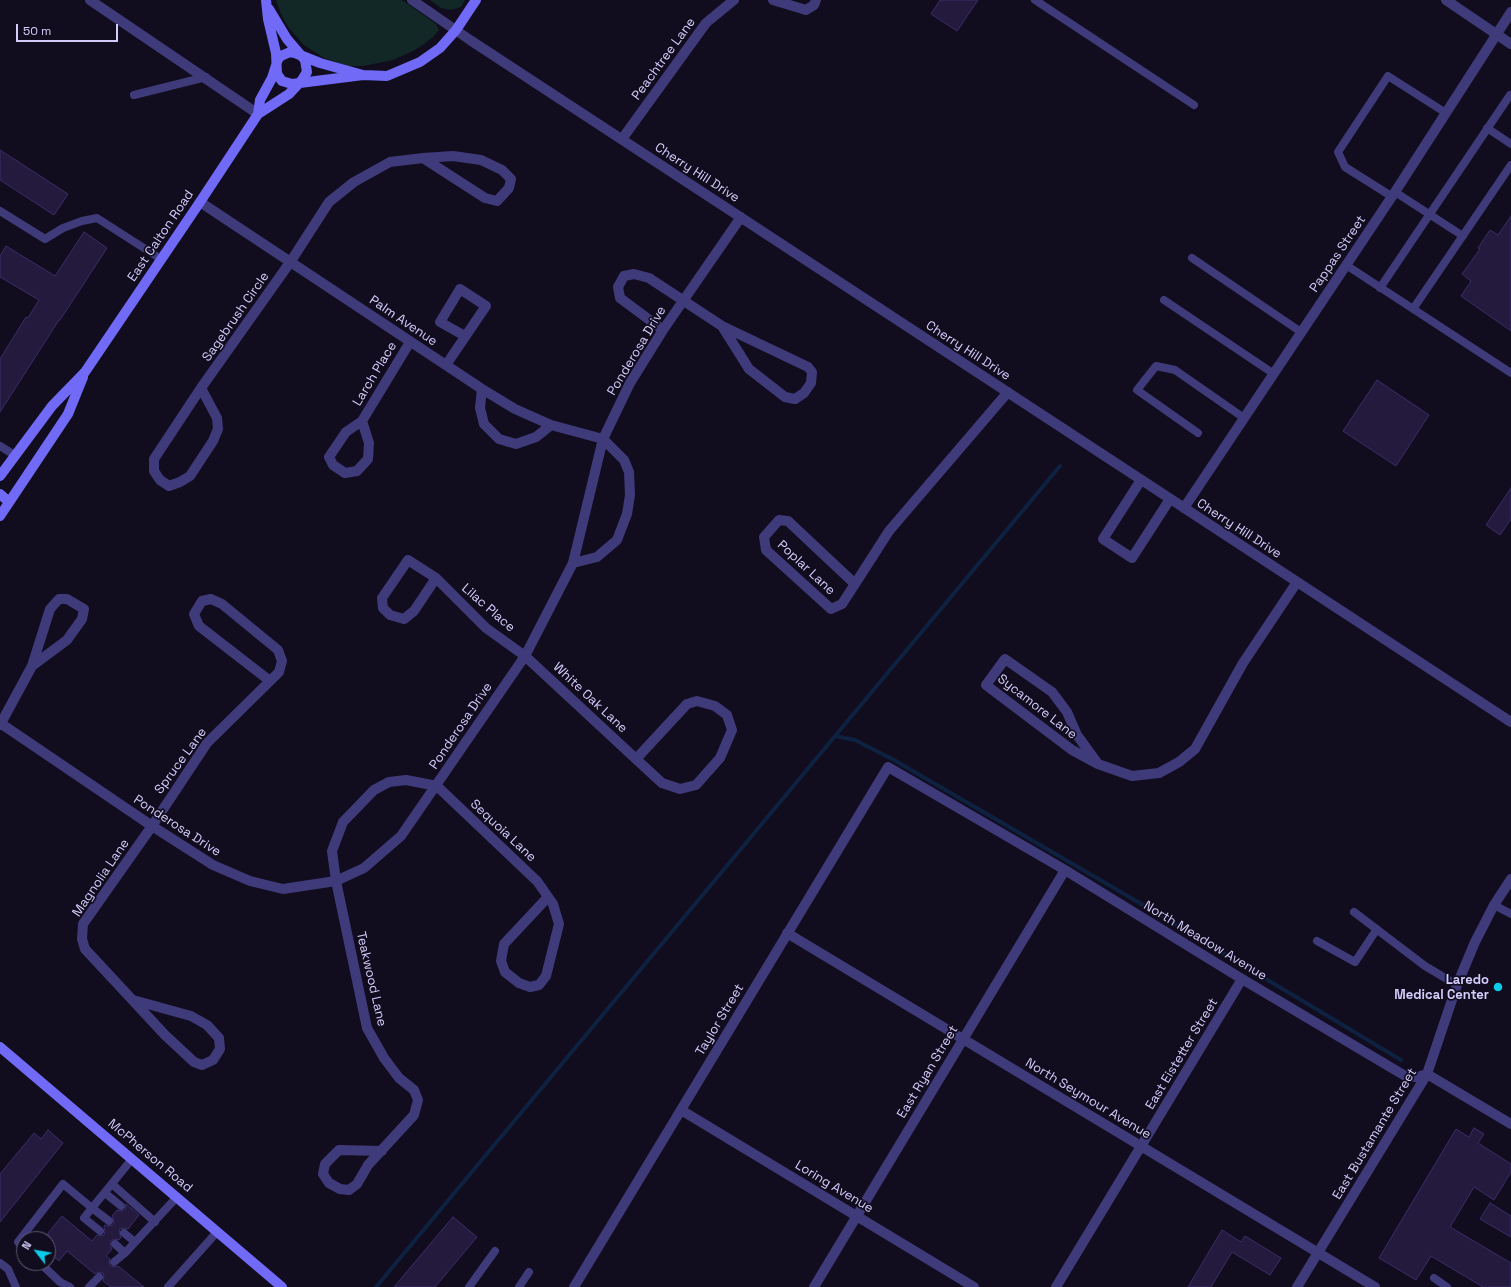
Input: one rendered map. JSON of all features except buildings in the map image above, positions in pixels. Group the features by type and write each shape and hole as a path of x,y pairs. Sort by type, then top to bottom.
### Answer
{"main road":[{"path":"267,3 268,18 276,53 277,74 282,81 288,84 363,75 387,76 420,62 440,48 456,30 476,0"},
{"path":"267,3 287,39 302,55 307,68 305,76 299,83"},
{"path":"276,67 278,59 286,54 295,53 325,65 363,75"},
{"name":"East Calton Road","path":"258,114 260,100 276,67"},
{"name":"East Calton Road","path":"0,476 52,406 85,372 258,114 289,94 299,83"},
{"name":"East Calton Road","path":"0,516 68,414 85,372"},
{"path":"0,494 9,502"},
{"name":"McPherson Road","path":"0,1047 282,1287"}],"street":[{"path":"90,0 206,77 258,114"},
{"name":"Cherry Hill Drive","path":"412,0 740,217 1511,722"},
{"name":"Peachtree Lane","path":"622,139 706,22 734,0"},
{"path":"773,0 806,10 814,5 816,0"},
{"path":"1446,0 1511,44"},
{"name":"Pappas Street","path":"1184,508 1393,194 1511,12"},
{"name":"Sagebrush Circle","path":"201,388 216,418 218,428 213,441 190,476 169,486 160,480 154,471 154,459 201,388 291,262 329,202 354,182 390,162 423,158 453,156 481,160 502,170 511,179 509,188 496,201 485,198 423,158"},
{"name":"Palm Avenue","path":"200,202 410,342 515,409 551,425 603,439"},
{"name":"Ponderosa Drive","path":"0,724 213,866 250,882 283,889 336,881 364,868 401,836 525,656 573,563 603,439 630,383 663,330 740,217"},
{"path":"663,330 620,298 618,288 624,276 634,274 649,278 722,326 808,367 812,372 811,383 804,393 795,399 785,397 748,369 722,326"},
{"path":"446,365 486,306 460,289 440,322 465,336"},
{"name":"Larch Place","path":"362,421 369,443 368,459 357,471 345,473 333,465 329,457 346,432 362,421 410,342"},
{"path":"482,389 480,408 484,424 499,439 516,444 536,437 551,425"},
{"name":"Poplar Lane","path":"855,584 788,521 779,520 764,537 766,550 831,609 842,604 855,584 889,531 1008,392"},
{"path":"573,563 597,557 617,540 627,514 630,495 629,472 624,460 603,439"},
{"path":"1141,480 1103,539 1132,558 1170,499"},
{"name":"Lilac Place","path":"436,578 414,611 404,619 390,615 383,608 382,598 408,560 436,578 486,628 525,656"},
{"name":"Sycamore Lane","path":"1098,764 1077,735 1067,712 1052,692 1005,659 986,685 1072,750 1098,764 1132,776 1159,773 1179,762 1195,748 1243,664 1297,582"},
{"path":"0,724 32,666 50,609 59,599 68,599 84,609 82,619 66,640 32,666"},
{"name":"Spruce Lane","path":"152,826 207,743 270,681 279,672 282,661 278,650 222,604 211,599 202,601 194,614 198,626 270,681"},
{"name":"White Oak Lane","path":"525,656 636,759 662,783 680,788 696,785 720,758 732,730 727,715 715,706 697,701 687,704 636,759"},
{"name":"North Meadow Avenue","path":"888,767 1065,870 1242,979 1407,1077 1417,1077 1428,1074"},
{"name":"Taylor Street","path":"574,1287 888,767"},
{"name":"Teakwood Lane","path":"382,1150 339,1150 325,1164 323,1174 329,1182 340,1189 349,1190 357,1184 368,1165 382,1150 414,1115 418,1100 414,1090 400,1078 384,1058 368,1028 336,881 332,851 343,822 374,790 389,782 400,780 436,786"},
{"name":"Sequoia Lane","path":"436,786 537,881 553,904 559,924 546,976 539,985 530,987 519,983 504,972 501,961 504,944 548,897"},
{"name":"Magnolia Lane","path":"133,1000 191,1016 207,1025 219,1038 220,1049 213,1060 202,1065 194,1062 165,1035 85,949 82,939 83,924 152,826"},
{"name":"East Ryan Street","path":"814,1287 1065,870"},
{"name":"East Bustamante Street","path":"1297,1287 1428,1074 1457,985 1475,942 1494,905 1511,879"},
{"name":"North Seymour Avenue","path":"787,932 1375,1287"},
{"name":"East Eistetter Street","path":"1056,1287 1242,979"},
{"path":"1428,1074 1511,1124"},
{"name":"Loring Avenue","path":"680,1110 974,1287"}],"lane":[{"path":"1035,0 1194,105"},
{"path":"1446,112 1388,76 1338,152 1345,167 1429,215 1462,236"},
{"path":"134,95 206,77"},
{"path":"1380,288 1487,128 1510,95 1511,96"},
{"path":"1487,128 1511,144"},
{"path":"1413,309 1511,165"},
{"path":"0,211 45,239 63,228 82,221 97,218 161,259"},
{"path":"1192,258 1302,332"},
{"path":"1346,265 1511,373"},
{"path":"1164,300 1274,374"},
{"path":"1198,433 1136,390 1156,366 1175,370 1244,418"},
{"path":"0,446 16,456"},
{"path":"1494,905 1511,914"},
{"path":"1354,912 1426,966 1457,985"},
{"path":"1317,942 1354,962 1377,929"},
{"path":"100,1232 84,1218 132,1159"},
{"path":"31,1231 63,1184 109,1221"},
{"path":"112,1184 156,1222"},
{"path":"104,1193 121,1206"},
{"path":"114,1262 156,1222 177,1197"},
{"path":"168,1287 217,1232"},
{"path":"124,1233 135,1242"},
{"path":"115,1244 125,1253"},
{"path":"472,1286 495,1251"},
{"path":"0,1263 8,1270 16,1287"},
{"path":"48,1271 60,1282 70,1287"},
{"path":"519,1287 529,1272"},
{"path":"89,1287 99,1277"},
{"path":"1434,1278 1447,1287"}],"green space":[{"path":"276,0 402,0 436,24 439,30 433,37 415,50 393,60 363,66 348,66 324,58 304,45 288,27"},
{"path":"430,0 465,0 461,7 451,10 441,8"}],"waterway":[{"path":"376,1287 1060,466"},
{"path":"835,736 855,740 894,760 1138,902 1401,1060"}],"place":[{"name":"Laredo Medical Center","path":"1498,987"}]}
